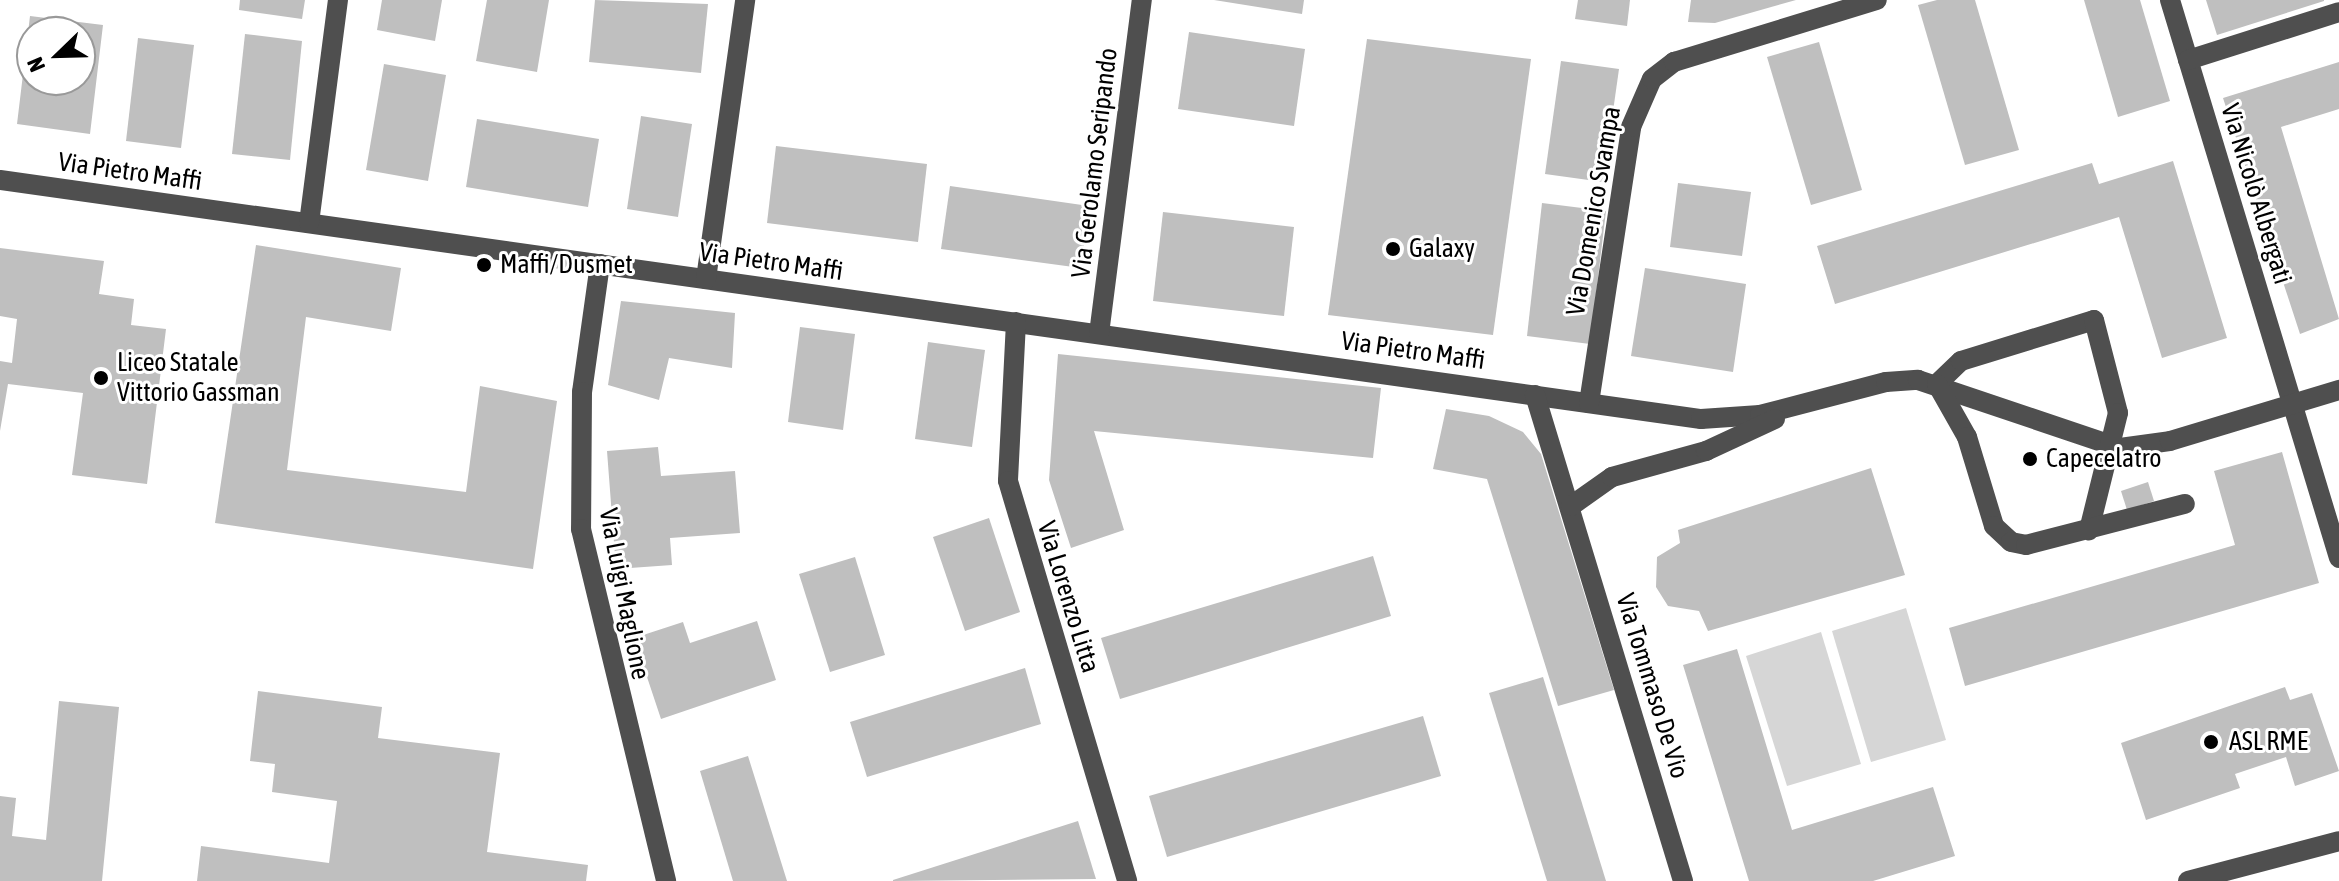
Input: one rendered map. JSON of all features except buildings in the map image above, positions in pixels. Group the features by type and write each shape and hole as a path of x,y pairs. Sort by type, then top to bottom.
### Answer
{"street":[{"path":"309,223 338,0"},
{"path":"706,279 745,0"},
{"name":"Via Gerolamo Seripando","path":"1099,334 1142,0"},
{"name":"Via Domenico Svampa","path":"1589,403 1631,127 1646,88 1674,62 1877,0"},
{"name":"Via Nicolò Albergati","path":"2170,0 2339,558"},
{"path":"2188,60 2339,12"},
{"name":"Via Pietro Maffi","path":"0,180 1589,403 1718,419 1803,404"},
{"name":"Via Luigi Maglione","path":"600,264 582,392 581,529 666,881"},
{"path":"1937,384 1961,361 2094,320 2118,413 2089,530"},
{"name":"Via Lorenzo Litta","path":"1016,322 1008,481 1127,881"},
{"path":"1571,506 1612,477 1706,451 1803,404 1886,382 1937,384 2109,447 2170,441 2339,390"},
{"path":"1937,384 1961,424 2002,537 2026,545 2185,504"},
{"name":"Via Tommaso De Vio","path":"1535,395 1683,881"},
{"path":"2188,881 2339,841"}],"shaded area":[{"path":"1906,608 1946,740 1871,762 1832,631"},
{"path":"1821,632 1861,764 1787,786 1746,656"}],"place":[{"name":"Galaxy","path":"1393,249"},
{"name":"Maffi/Dusmet","path":"484,265"},
{"name":"Liceo Statale Vittorio Gassman","path":"101,378"},
{"name":"Capecelatro","path":"2030,459"},
{"name":"ASL RME","path":"2211,742"}]}
